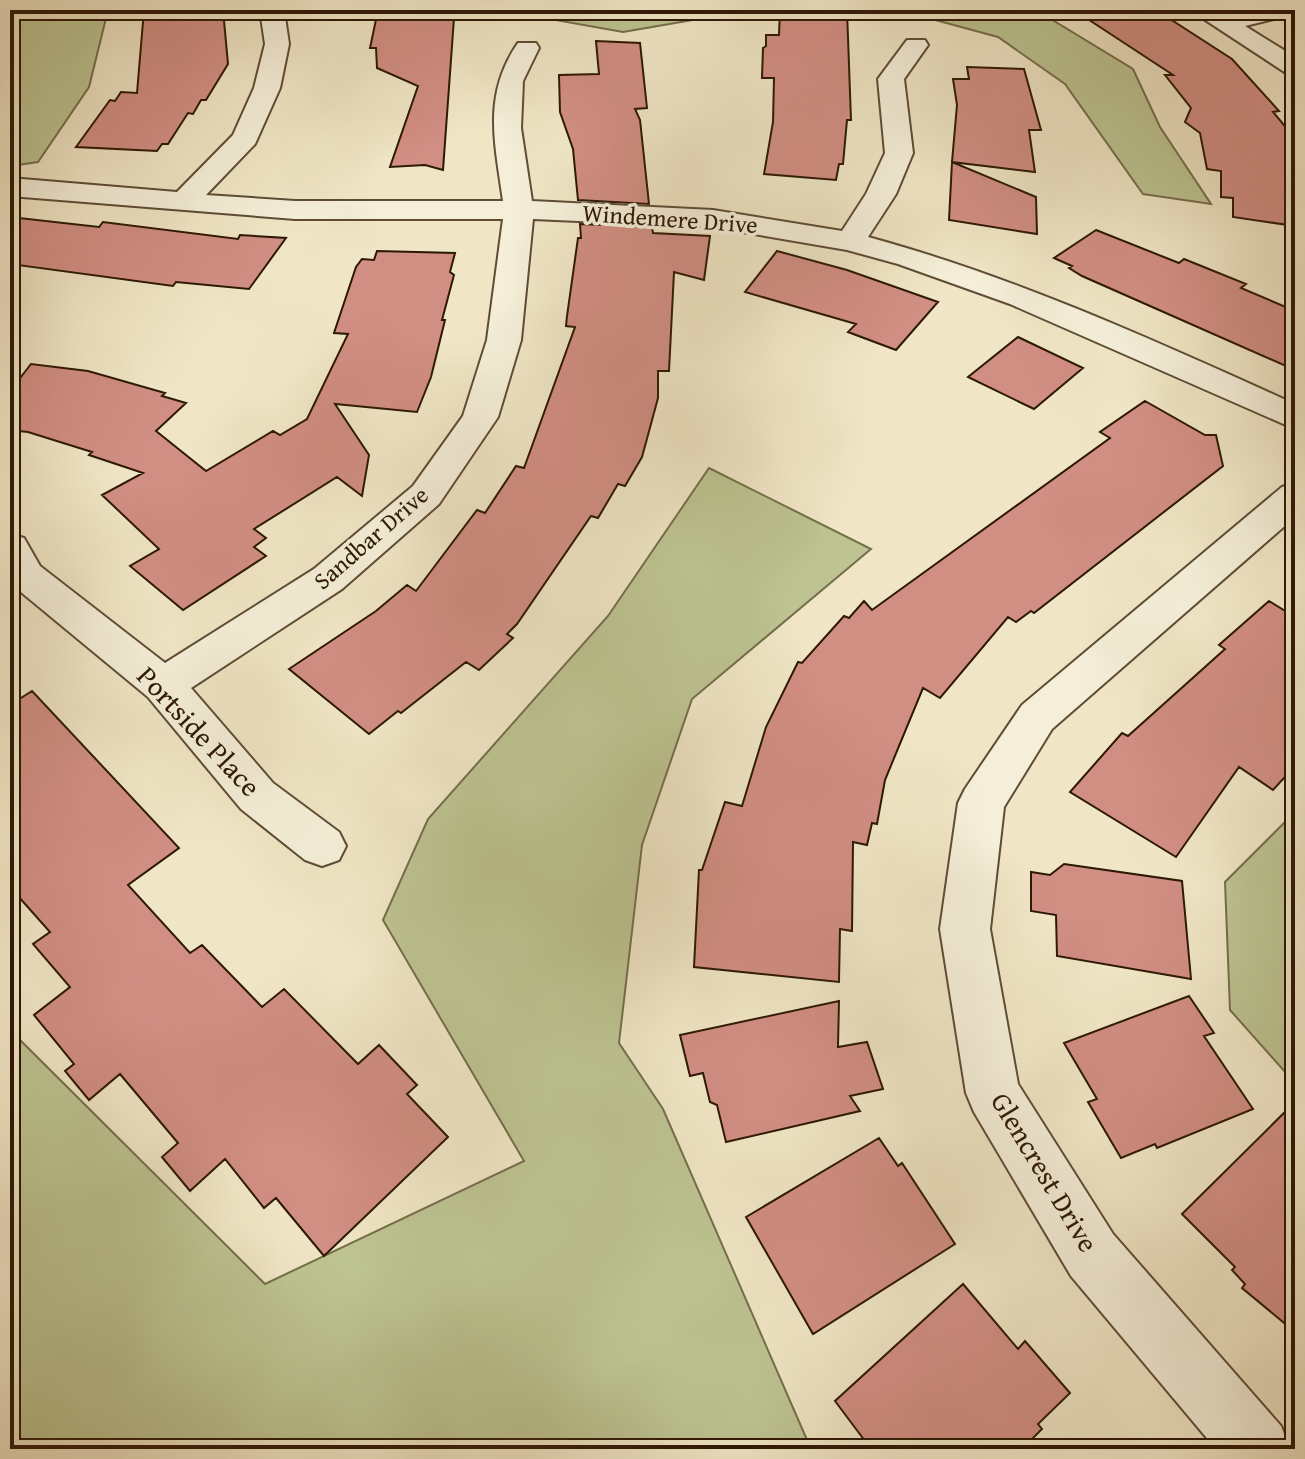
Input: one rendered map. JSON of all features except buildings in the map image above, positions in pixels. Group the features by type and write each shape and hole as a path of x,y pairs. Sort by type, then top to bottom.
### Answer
{"street":[{"path":"185,200 245,138 267,88 277,44 272,10"},
{"path":"1202,10 1295,68"},
{"path":"1226,23 1282,10"},
{"path":"850,241 881,194 899,153 891,79 916,45"},
{"name":"Sandbar Drive","path":"163,685 328,579 426,495 480,417 504,340 519,211 507,128 510,81 527,48"},
{"name":"Windemere Drive","path":"10,187 75,188 289,209 641,211 750,222 850,241 964,274 1068,316 1295,418"},
{"name":"Glencrest Drive","path":"1258,1449 1092,1255 993,1093 965,929 981,803 1037,717 1295,496"},
{"name":"Portside Place","path":"10,548 26,576 163,685 257,796 322,846"}],"green space":[{"path":"10,10 108,10 89,87 38,162 10,166"},
{"path":"499,10 751,10 623,32"},
{"path":"871,10 1036,10 1133,69 1160,127 1211,204 1143,194 1065,84 998,37 928,18"},
{"path":"709,468 871,549 692,699 642,845 619,1043 663,1109 811,1449 10,1449 10,1030 265,1284 524,1161 383,920 428,819 608,616"},
{"path":"1295,812 1295,1083 1230,1010 1225,882"}]}
